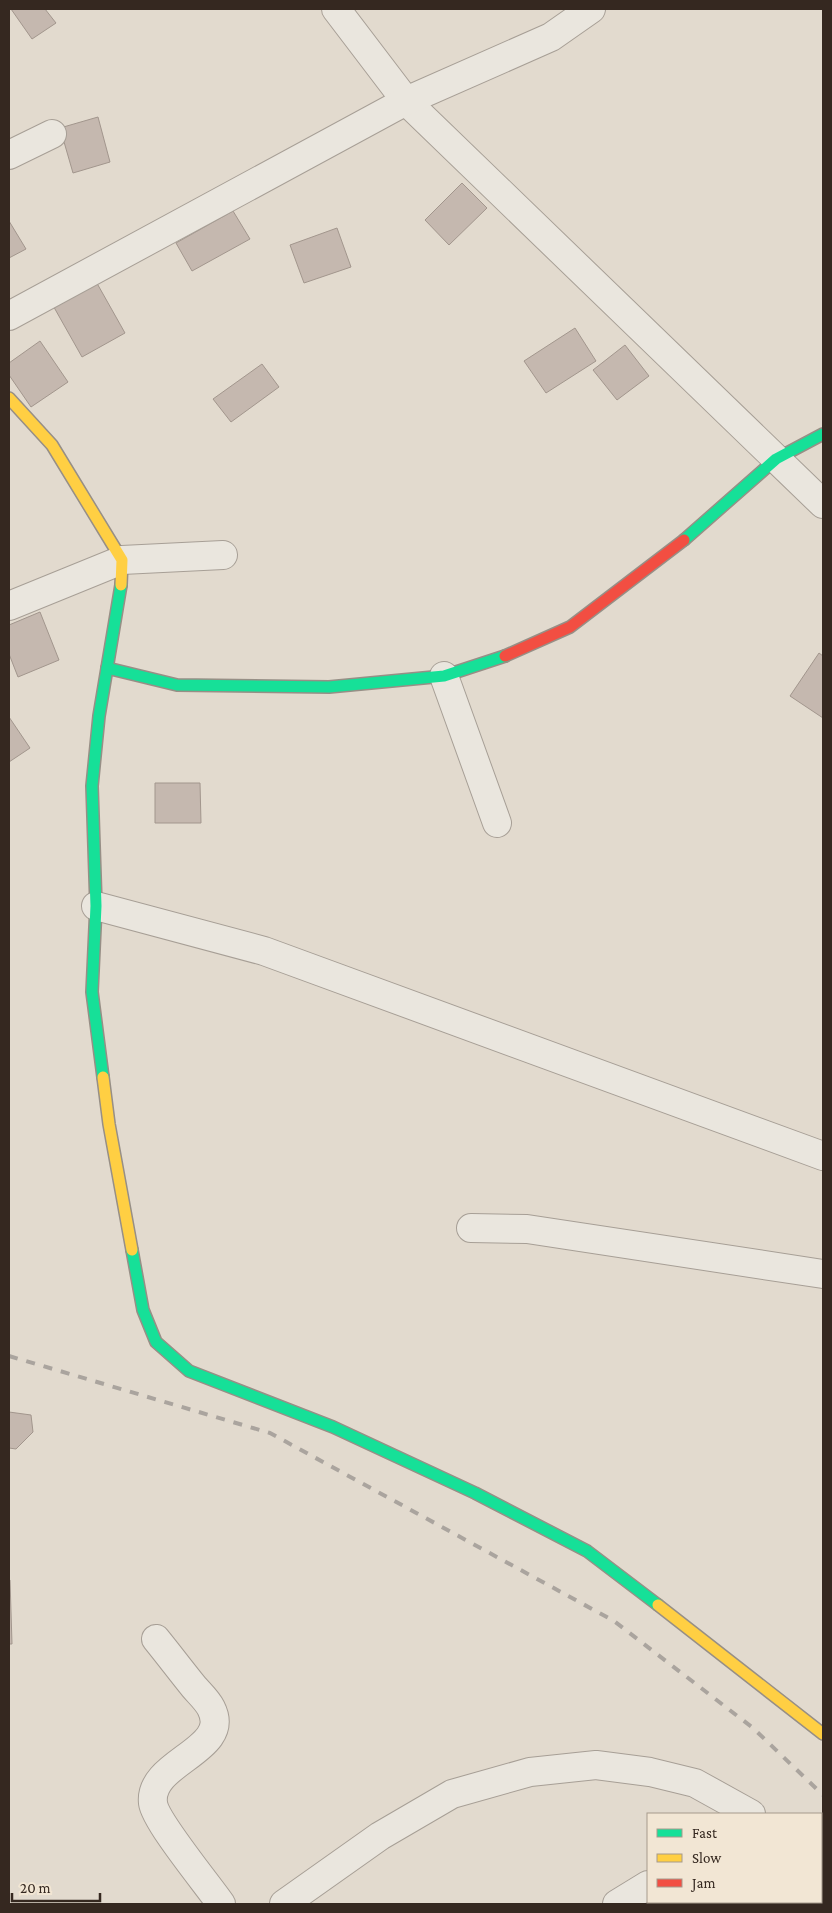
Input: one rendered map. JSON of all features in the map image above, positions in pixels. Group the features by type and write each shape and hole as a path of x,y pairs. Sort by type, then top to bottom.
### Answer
{"street":[{"path":"336,9 406,101 823,504"},
{"path":"9,316 406,101 551,38 590,9"},
{"path":"9,155 52,134"},
{"path":"9,398 52,445 122,560 120,598 99,716 92,786 96,906 92,992 109,1124 143,1310 156,1342 189,1370 333,1427 475,1493 587,1551 810,1722 823,1734"},
{"path":"107,668 186,685 329,688 444,676 489,663 570,627 667,555 776,459 823,434"},
{"path":"9,606 122,560 223,555"},
{"path":"444,676 497,823"},
{"path":"96,906 264,951 823,1156"},
{"path":"470,1228 527,1229 823,1274"},
{"path":"156,1639 211,1708 215,1724 209,1738 162,1776 153,1791 153,1805 165,1828 221,1904"},
{"path":"284,1904 380,1836 452,1794 530,1772 596,1764 650,1772 695,1783 749,1813"},
{"path":"617,1904 647,1886"}],"building":[{"path":"11,9 45,9 56,23 32,39"},
{"path":"98,117 110,162 73,173 60,128"},
{"path":"462,183 487,208 449,245 425,220"},
{"path":"233,211 250,239 192,271 176,243"},
{"path":"9,221 26,249 9,258"},
{"path":"337,228 351,267 304,283 290,245"},
{"path":"94,278 125,333 82,357 51,302"},
{"path":"575,328 596,361 546,393 524,361"},
{"path":"40,341 68,382 31,407 9,375 9,363"},
{"path":"625,345 649,376 617,400 593,370"},
{"path":"262,364 279,387 231,422 213,399"},
{"path":"40,612 59,660 18,677 9,654 9,625"},
{"path":"819,653 823,656 823,718 790,696"},
{"path":"9,717 30,748 9,762"},
{"path":"155,783 200,783 201,823 155,823"},
{"path":"9,1412 31,1415 33,1432 16,1449 9,1448"},
{"path":"10,1580 12,1644 9,1644"}],"railway":[{"path":"9,1356 270,1433 614,1621 753,1728 823,1795"}],"traffic: fast":[{"path":"684,540 776,459 823,434"},
{"path":"103,1077 92,992 96,906 92,786 99,716 121,585"},
{"path":"107,668 177,685 329,687 444,676 505,656"},
{"path":"132,1250 143,1310 156,1342 189,1371 333,1427 475,1493 587,1551 658,1605"}],"traffic: slow":[{"path":"9,398 52,445 122,560 121,585"},
{"path":"103,1077 109,1124 132,1250"},
{"path":"658,1605 823,1734"}],"traffic: jam":[{"path":"505,656 570,627 684,540"}]}
